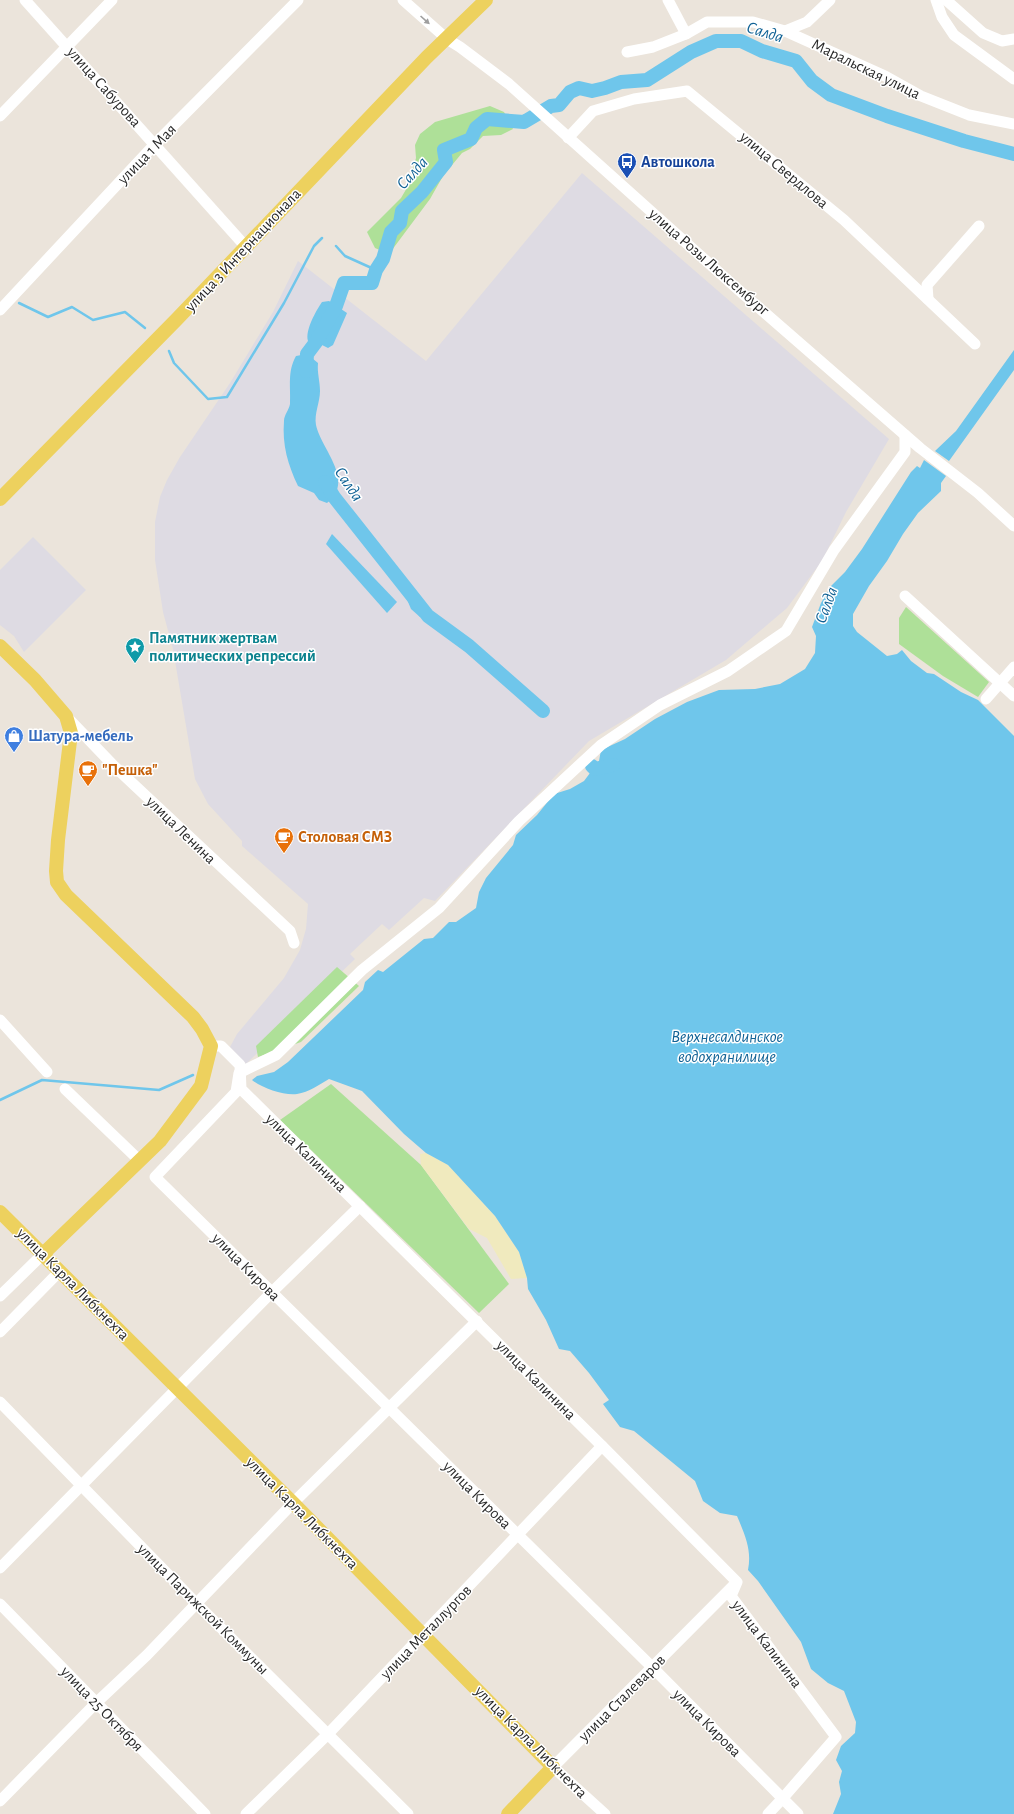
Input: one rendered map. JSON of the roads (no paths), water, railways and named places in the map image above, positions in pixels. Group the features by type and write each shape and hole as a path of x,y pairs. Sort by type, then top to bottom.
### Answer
{"main road":[{"name":"улица 3 Интернационала","path":"0,499 178,319 427,57 486,0"},
{"name":"улица Ленина","path":"0,646 35,680 66,716"},
{"path":"43,1254 160,1141 201,1086 211,1046 202,1029 193,1017 66,895 57,882 58,840 71,733 66,716"},
{"name":"улица Карла Либкнехта","path":"0,1212 293,1503 553,1767"},
{"name":"улица Сталеваров","path":"508,1814 553,1767"}],"street":[{"name":"улица Сабурова","path":"25,0 156,144 246,247"},
{"path":"0,116 112,0"},
{"name":"улица 1 Мая","path":"0,310 156,144 298,0"},
{"name":"улица Розы Люксембург","path":"404,0 446,39 460,47 509,84 568,138 905,435 978,493 1014,526"},
{"path":"668,0 686,34"},
{"path":"785,31 807,22 830,0"},
{"path":"936,0 942,17 954,35 1014,79"},
{"path":"946,0 983,33 1002,41 1014,39"},
{"name":"Маральская улица","path":"627,52 653,47 686,34 707,22 753,22 785,31 885,76 921,96 969,115 1014,124"},
{"name":"улица Свердлова","path":"568,138 594,111 634,99 687,90 844,220 975,344"},
{"path":"928,299 927,285 979,226"},
{"path":"239,1073 276,1055 362,970 439,908 519,821 601,745 660,705 728,671 786,632 834,550 905,452 905,435"},
{"path":"905,596 999,684 1014,696"},
{"path":"986,699 1014,667"},
{"name":"улица Ленина","path":"66,716 114,766 290,931 294,943"},
{"path":"0,1020 47,1072"},
{"name":"улица Калинина","path":"211,1046 222,1046 240,1065 239,1073 241,1089 477,1321 737,1582 731,1596 836,1737 783,1798"},
{"name":"улица Кирова","path":"239,1073 236,1092 155,1177 653,1668 798,1814"},
{"path":"65,1089 140,1161"},
{"path":"0,1568 271,1293 360,1206"},
{"path":"0,1296 43,1254"},
{"path":"0,1332 60,1271"},
{"path":"0,1801 96,1703 147,1655 293,1503 388,1407 477,1321"},
{"name":"улица Парижской Коммуны","path":"0,1402 196,1603 408,1814"},
{"name":"улица Металлургов","path":"246,1814 328,1734 422,1634 519,1536 602,1446"},
{"name":"улица Сталеваров","path":"553,1767 737,1582"},
{"name":"улица 25 Октября","path":"0,1604 205,1814"},
{"name":"улица Карла Либкнехта","path":"553,1767 604,1814"},
{"path":"768,1814 783,1798"}],"water":[{"path":"329,301 347,313 333,345 328,348 316,342 308,341 307,337 312,321 322,302"},
{"path":"1014,350 1014,370 949,461 935,451 956,431"},
{"path":"307,354 318,363 320,391 316,425 338,475 338,485 335,494 327,503 319,500 314,493 298,486 291,470 285,447 284,421 290,404 291,368 296,356"},
{"name":"Верхнесалдинское водохранилище","path":"924,460 946,476 941,483 941,491 918,513 869,586 853,614 853,626 857,632 887,656 897,654 902,650 911,661 927,673 934,674 961,692 978,700 1014,736 1014,1814 833,1814 841,1794 839,1782 842,1771 836,1760 841,1746 855,1733 856,1722 844,1691 828,1683 811,1669 801,1642 758,1581 748,1570 748,1549 745,1536 737,1516 720,1513 703,1501 695,1481 634,1431 620,1427 603,1404 609,1400 589,1373 570,1351 559,1349 546,1320 528,1289 527,1278 519,1252 495,1216 448,1165 426,1153 404,1134 362,1091 329,1079 306,1092 286,1094 267,1088 252,1080 257,1076 274,1072 288,1062 363,990 365,982 378,970 383,972 424,939 433,938 449,922 456,922 476,908 479,892 486,878 513,845 516,835 537,815 554,794 570,789 584,781 599,761 601,750 625,739 655,719 687,702 719,690 755,689 780,684 805,669 815,653 816,636 812,627 821,603 831,586 845,572 862,549 911,472 917,466 920,468"},
{"path":"332,534 397,602 387,613 326,544"},
{"path":"398,578 406,582 427,607 429,612 428,616 420,617 411,609"}],"waterway":[{"name":"Салда","path":"306,371 307,354 316,342 336,306 344,283 372,283 376,270 383,259 391,232 400,223 402,211 422,192 446,162 444,150 471,139 476,128 487,119 524,122 551,106 559,105 570,92 579,88 592,91 621,82 647,80 691,52 716,41 741,41 762,51 796,61 812,81 831,95 887,116 964,141 1014,154"},
{"path":"169,351 174,363 208,399 227,397 284,303 314,246 322,238"},
{"path":"336,246 345,256 376,270"},
{"path":"19,303 48,317 72,307 93,320 125,312 145,328"},
{"name":"Салда","path":"325,482 334,497 428,616 469,646 543,711"},
{"path":"592,766 595,769 613,765"},
{"path":"0,1100 42,1080 159,1090 193,1075"}],"place":[{"name":"Автошкола","path":"627,179"},
{"name":"Памятник жертвам политических репрессий","path":"135,664"},
{"name":"Шатура-мебель","path":"14,753"},
{"name":"\"Пешка\"","path":"88,787"},
{"name":"Столовая СМЗ","path":"284,854"}]}
